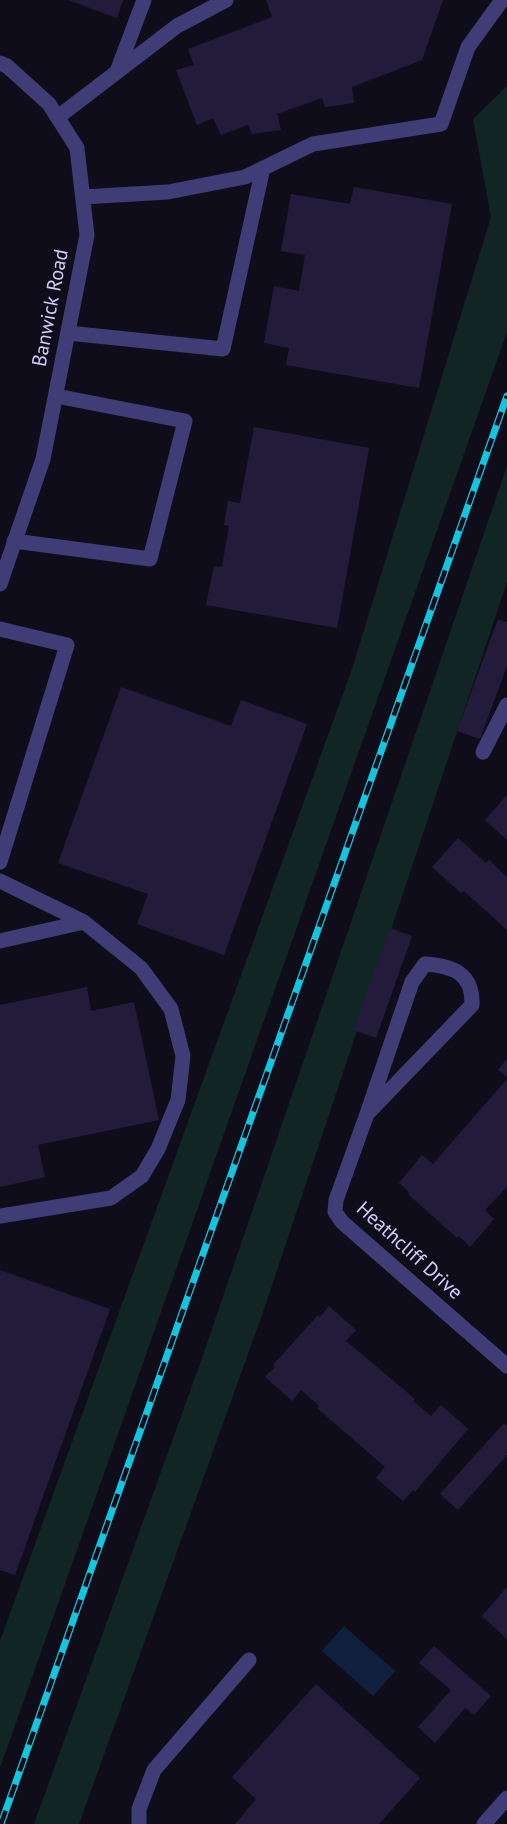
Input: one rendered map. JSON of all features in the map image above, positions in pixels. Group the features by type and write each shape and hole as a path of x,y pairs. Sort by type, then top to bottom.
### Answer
{"street":[{"path":"118,69 144,0"},
{"path":"58,117 177,26 226,0"},
{"path":"83,197 168,192 245,177 313,144 441,124 468,47 502,0"},
{"name":"Banwick Road","path":"0,63 8,66 49,104 77,148 87,235 43,459 0,584"},
{"path":"68,333 223,349 263,168"},
{"path":"15,541 150,559 185,422 56,396"},
{"path":"0,629 67,645 0,862"},
{"path":"483,752 507,705"},
{"path":"0,881 84,922 141,968 171,1009 183,1056 178,1100 158,1149 142,1176 111,1198 0,1216"},
{"path":"0,941 84,922"},
{"name":"Heathcliff Drive","path":"367,1114 472,1005 472,992 464,977 448,966 425,964 412,982 336,1200 335,1212 342,1222 507,1366"},
{"path":"139,1824 139,1809 154,1770 249,1660"},
{"path":"483,1824 507,1798"}],"green space":[{"path":"507,86 507,332 0,1768 0,1641 352,669 491,217 473,119"},
{"path":"507,466 507,582 262,1315 79,1824 34,1824 201,1361"}],"water":[{"path":"344,1626 395,1671 373,1696 322,1651"}],"building":[{"path":"68,0 123,0 117,18"},
{"path":"266,0 443,0 422,60 352,87 354,103 325,107 322,98 277,114 281,130 252,134 248,125 221,135 213,118 197,125 176,70 194,65 188,49 272,17"},
{"path":"354,187 452,204 419,388 286,365 289,348 264,343 274,286 299,291 305,255 281,251 291,194 350,204"},
{"path":"254,427 369,448 337,628 206,605 214,566 222,567 229,526 224,525 228,501 240,503"},
{"path":"498,619 507,622 507,666 480,739 457,731"},
{"path":"121,687 231,726 241,700 307,724 224,955 137,924 148,894 58,863"},
{"path":"507,795 507,840 485,820"},
{"path":"458,838 486,863 489,860 507,877 507,930 464,891 461,893 432,867"},
{"path":"390,928 412,936 376,1038 353,1030"},
{"path":"87,987 91,1011 134,1002 159,1120 38,1145 45,1177 0,1187 0,1005"},
{"path":"507,1059 507,1077 498,1070"},
{"path":"507,1079 507,1187 485,1210 494,1219 470,1247 408,1194 409,1192 399,1183 422,1155 433,1164"},
{"path":"0,1270 110,1309 15,1575 0,1570"},
{"path":"329,1306 356,1330 346,1341 415,1399 413,1401 431,1416 441,1405 468,1429 415,1492 413,1490 403,1501 376,1478 385,1467 317,1408 319,1406 301,1390 292,1401 265,1377 318,1315 320,1317"},
{"path":"504,1423 507,1426 507,1455 458,1510 440,1494"},
{"path":"507,1587 507,1639 482,1616"},
{"path":"434,1646 491,1696 474,1715 465,1708 435,1743 418,1727 451,1690 419,1663"},
{"path":"316,1684 420,1778 379,1824 235,1824 256,1799 232,1777"}],"railway":[{"path":"1,1824 507,396"}]}
